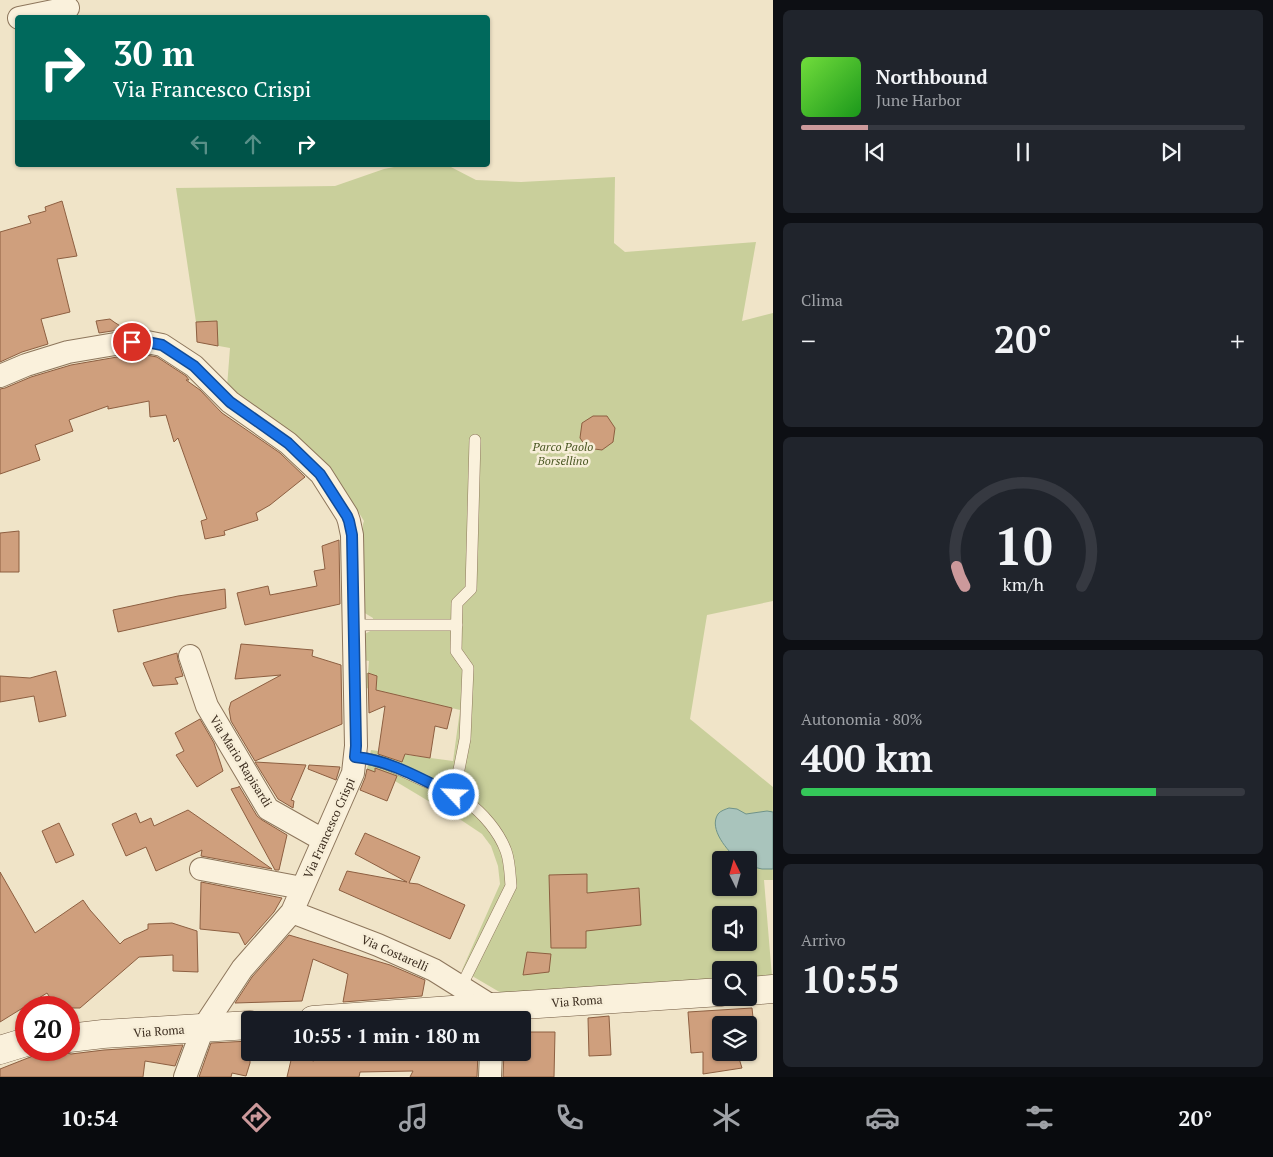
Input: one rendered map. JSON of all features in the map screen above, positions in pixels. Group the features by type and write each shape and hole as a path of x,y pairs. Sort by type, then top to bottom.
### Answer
{"main road":[{"path":"757,990 773,989"},
{"name":"Via Roma","path":"514,1011 712,993"},
{"name":"Via Roma","path":"375,1011 458,999 487,1011"},
{"name":"Via Roma","path":"80,1037 241,1026"},
{"path":"0,1050 15,1045"}],"street":[{"path":"33,15 68,8"},
{"path":"0,21 15,18"},
{"name":"Via Francesco Crispi","path":"0,376 26,365 68,352 142,341 162,345 194,366 230,402 288,443 320,474 349,521 352,535 356,746 353,774 292,912 242,969 203,1028 185,1077"},
{"name":"Via Mario Rapisardi","path":"190,656 207,706 268,809 323,840"},
{"path":"201,869 302,888"},
{"name":"Via Costarelli","path":"292,912 378,944 434,970 458,999"},
{"path":"490,1077 491,1061"}],"lane":[{"path":"454,795 465,738 468,668 456,651 457,603 471,589 475,440"},
{"path":"354,624 457,625"},
{"path":"355,757 369,758 386,763 465,801 483,816 496,832 506,852 510,868 511,886 458,999"}],"green space":[{"name":"Parco Paolo Borsellino","path":"394,167 451,167 476,180 521,182 615,177 614,243 625,252 756,242 742,321 773,313 773,601 707,615 690,719 773,787 773,880 764,880 772,977 757,978 757,961 712,961 712,982 508,997 462,970 500,884 498,866 491,846 482,834 443,808 395,781 367,769 371,750 453,761 460,710 362,687 363,673 368,673 369,661 363,660 363,635 372,630 373,618 363,612 364,521 351,500 227,387 230,348 197,342 196,322 176,188 335,186"}],"water":[{"path":"729,808 737,809 746,814 773,812 773,869 758,868 758,851 729,851 717,833 716,820 719,813"}],"building":[{"path":"62,201 77,256 57,259 70,312 41,319 48,344 22,352 0,362 0,232 31,223 28,216 46,211 45,207"},
{"path":"110,319 125,329 99,333 96,321"},
{"path":"217,321 218,346 197,342 196,322"},
{"path":"141,354 157,357 186,376 189,380 186,380 200,390 222,413 280,453 305,477 270,505 256,513 258,520 224,531 225,535 205,539 201,521 207,519 178,438 174,442 166,415 150,417 149,401 108,409 108,406 69,420 73,431 35,445 40,460 0,474 0,389 71,365"},
{"path":"593,416 607,416 615,428 613,442 602,450 587,448 580,438 582,423"},
{"path":"19,531 19,572 0,572 0,533"},
{"path":"339,540 340,604 245,625 237,593 268,586 270,595 317,586 314,571 325,569 322,546"},
{"path":"225,589 226,608 118,632 113,610 178,596"},
{"path":"241,644 313,650 312,656 341,665 342,724 255,761 231,721 229,709 231,702 281,675 235,679"},
{"path":"177,653 183,676 175,678 178,684 153,686 143,663"},
{"path":"56,671 66,716 39,722 34,696 0,702 0,676 30,678"},
{"path":"368,673 377,676 376,690 452,708 447,729 435,726 430,758 405,754 402,762 378,754 385,706 369,713"},
{"path":"200,719 214,743 223,771 197,787 176,755 184,751 175,733"},
{"path":"255,762 306,765 291,800 294,801 293,808 278,799"},
{"path":"309,765 340,767 336,780 308,769"},
{"path":"375,768 397,776 387,801 360,790 367,769 375,772"},
{"path":"239,786 257,816 287,835 279,870 275,870 231,789"},
{"path":"188,810 272,869 201,856 202,850 156,871 146,847 126,856 112,824 136,813 140,823 151,818 154,826"},
{"path":"59,823 74,855 56,863 42,831"},
{"path":"365,833 420,857 409,883 418,884 465,905 450,939 339,890 347,871 407,882 355,854"},
{"path":"0,872 35,933 83,900 120,944 124,940 148,929 148,924 172,923 197,931 198,972 173,971 173,955 139,957 80,1008 80,996 49,996 47,993 42,996 15,996 15,1013 0,1022"},
{"path":"587,874 587,893 639,888 641,925 586,931 586,948 551,948 549,875"},
{"path":"201,882 282,898 274,912 245,945 239,933 200,929"},
{"path":"289,935 390,965 425,980 422,996 343,1002 348,974 313,959 302,1001 235,1003 252,977"},
{"path":"527,952 551,954 549,972 523,975"},
{"path":"752,1008 753,1016 712,1016 712,1061 740,1061 742,1068 703,1074 703,1052 691,1053 688,1012"},
{"path":"609,1016 611,1055 589,1056 588,1018"},
{"path":"531,1032 555,1032 554,1077 503,1077 504,1061 531,1061"},
{"path":"241,1041 241,1061 250,1061 246,1076 232,1073 231,1077 199,1077 211,1043"},
{"path":"183,1045 175,1066 145,1061 143,1077 0,1077 0,1069 20,1061 80,1061 80,1053"},
{"path":"291,1061 478,1061 477,1077 410,1077 413,1071 360,1072 359,1077 287,1077"}],"route":[{"path":"132,342 142,341 162,345 194,366 230,402 288,443 320,474 347,516 352,535 355,757 369,758 386,763 454,795"}]}
